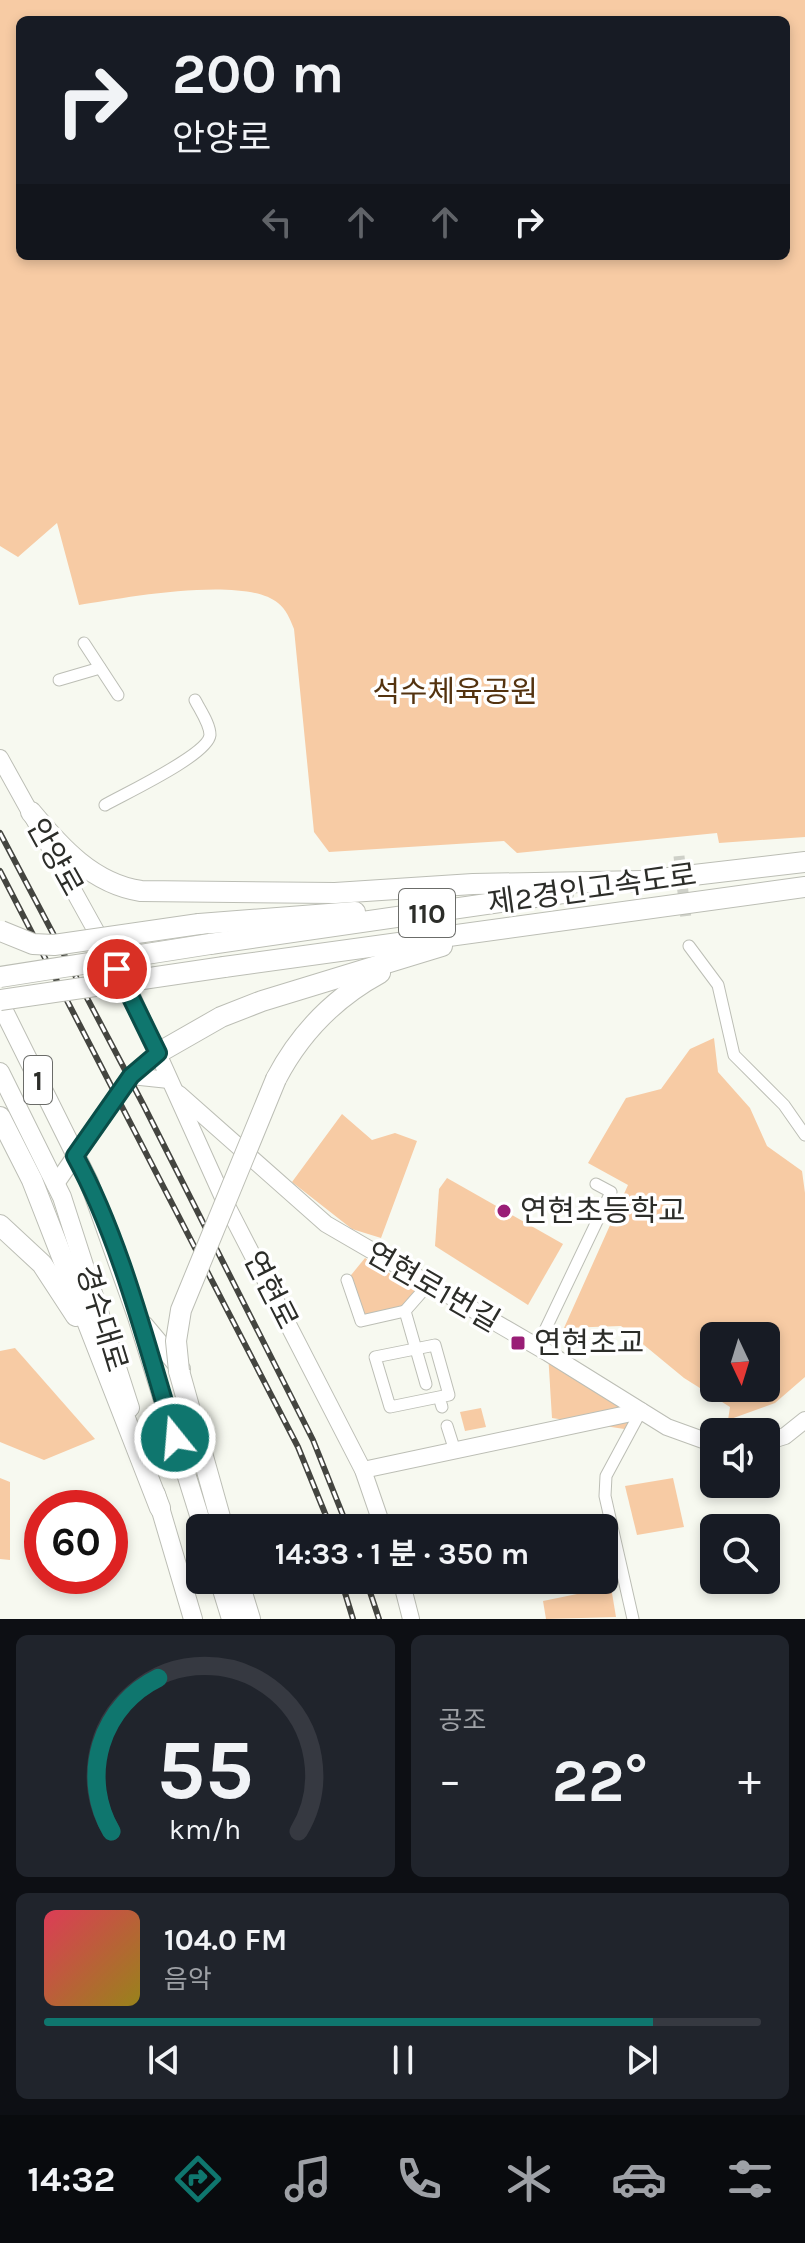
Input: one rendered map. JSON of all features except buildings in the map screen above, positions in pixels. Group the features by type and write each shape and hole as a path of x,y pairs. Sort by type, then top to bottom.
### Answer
{"highway":[{"path":"31,812 84,866 115,884 141,891 335,893 473,884 644,881"},
{"name":"제2경인고속도로","path":"0,977 644,881 805,862"},
{"name":"제2경인고속도로","path":"0,1001 547,921 805,887"},
{"path":"1,931 23,941 54,945 199,924 319,912 435,912"},
{"path":"158,1053 221,1017 262,1001 439,947 547,921"},
{"path":"219,1514 179,1371 176,1341 181,1310 276,1079 297,1043 337,1001 391,967 439,947"},
{"path":"0,1117 44,1208 160,1508"},
{"path":"0,1225 26,1247 58,1286 110,1382"},
{"path":"242,1594 250,1619"}],"main road":[{"name":"경수대로","path":"0,1001 89,1182 137,1317 199,1514"},
{"name":"경수대로","path":"0,1072 55,1185 89,1274 193,1619"},
{"path":"137,1317 185,1374 227,1514"},
{"path":"223,1594 231,1619"},
{"path":"251,1594 258,1619"}],"street":[{"path":"84,643 118,695"},
{"path":"59,680 100,668"},
{"path":"105,805 194,755 208,742 210,731 195,700"},
{"name":"안양로","path":"0,758 132,996 158,1053"},
{"path":"689,946 718,985 734,1055 784,1105 805,1135"},
{"path":"55,1185 131,1076 158,1053"},
{"name":"연현로","path":"158,1053 224,1200 363,1470 378,1514"},
{"path":"131,1076 174,1086"},
{"name":"연현로1번길","path":"174,1086 326,1224 667,1427 700,1439"},
{"path":"224,1200 253,1160"},
{"path":"537,1347 611,1192 596,1184"},
{"path":"347,1280 361,1321 405,1311 427,1286"},
{"path":"405,1311 426,1384"},
{"path":"435,1345 449,1395 440,1402 390,1407 375,1357 416,1349 435,1345"},
{"path":"363,1470 641,1411"},
{"path":"633,1619 605,1496 606,1476 641,1411"},
{"path":"780,1438 805,1420"},
{"path":"447,1426 455,1451"},
{"path":"405,1594 411,1619"}],"green space":[{"name":"석수체육공원","path":"0,0 805,0 805,837 719,843 717,833 517,853 504,841 329,852 314,832 294,629 281,605 261,595 212,589 79,605 57,523 18,557 0,546"},
{"path":"714,1038 718,1072 750,1108 767,1146 802,1171 805,1193 805,1377 780,1399 780,1322 700,1322 700,1388 621,1326 564,1328 628,1185 588,1163 626,1098 661,1089 690,1049"},
{"path":"342,1114 372,1140 395,1133 417,1141 381,1238 352,1229 292,1182"},
{"path":"447,1178 563,1244 528,1305 435,1246 439,1189"},
{"path":"365,1258 421,1293 405,1311 361,1321 347,1280"},
{"path":"15,1348 95,1439 44,1460 0,1442 0,1351"},
{"path":"548,1353 641,1411 631,1430 552,1418"},
{"path":"722,1402 776,1402 734,1418 728,1418 730,1407"},
{"path":"481,1408 486,1427 465,1431 460,1412"},
{"path":"0,1478 10,1482 10,1560 0,1559"},
{"path":"673,1478 684,1527 637,1535 625,1486"},
{"path":"577,1594 612,1594 616,1617 546,1619 543,1601"}],"tunnel":[{"path":"679,856 686,919"}],"railway":[{"path":"0,833 144,1106 313,1440 342,1514"},
{"path":"0,871 298,1447 325,1514"},
{"path":"345,1594 353,1619"},
{"path":"371,1594 379,1619"}],"place":[{"name":"연현초등학교","path":"504,1211"},
{"name":"연현초교","path":"518,1343"}],"route":[{"path":"117,969 158,1053 131,1076 75,1156 89,1182 119,1265 175,1438"}]}
